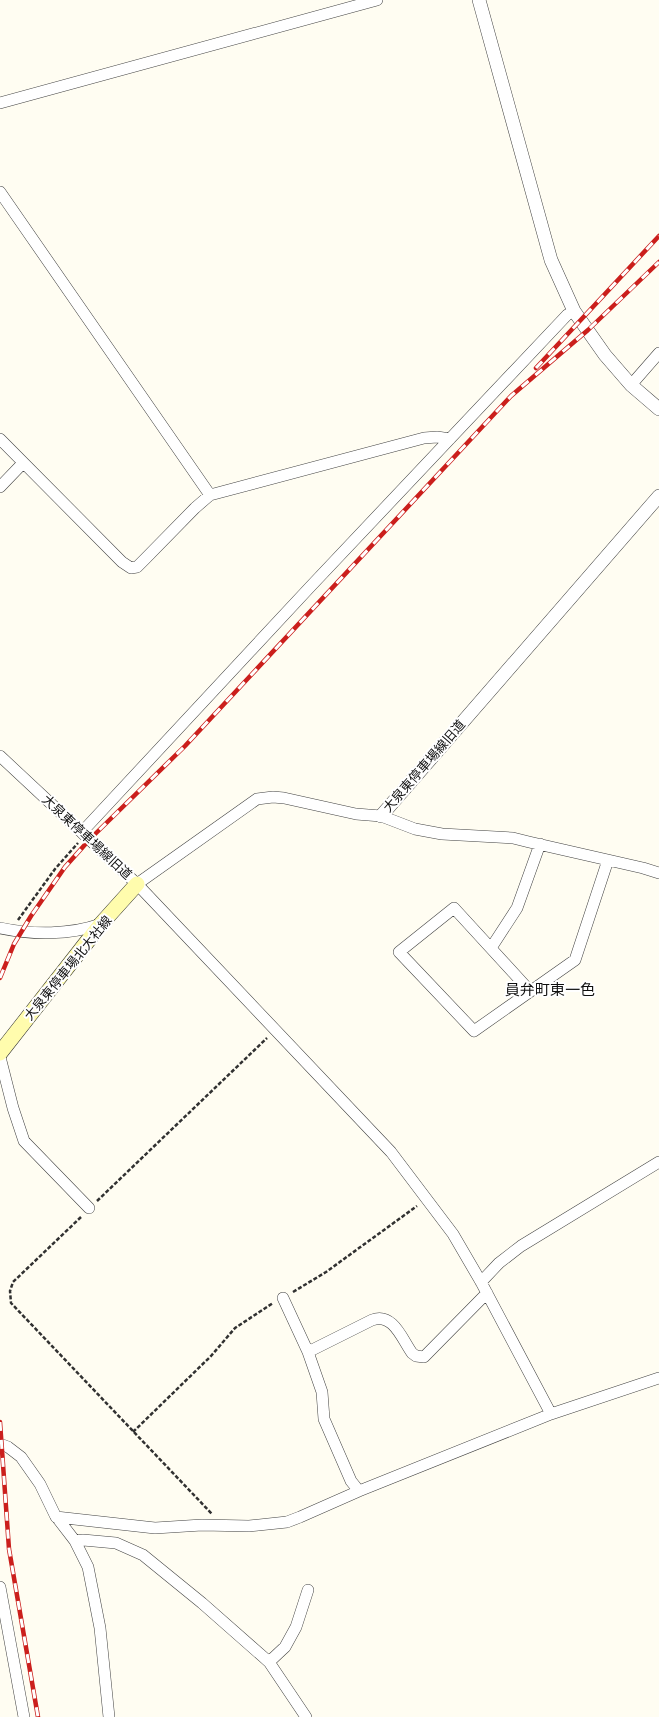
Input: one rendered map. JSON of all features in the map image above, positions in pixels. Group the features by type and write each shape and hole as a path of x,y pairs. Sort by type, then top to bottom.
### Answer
{"main road":[{"name":"大泉東停車場北大社線","path":"0,1053 101,924 137,884"}],"street":[{"path":"0,103 377,0"},
{"path":"479,0 551,260 574,311 604,354 631,385 659,409"},
{"path":"0,193 210,495"},
{"path":"84,833 450,439 567,316 574,311"},
{"path":"631,385 659,353"},
{"path":"0,439 122,562 131,568 136,567 145,559 195,508 210,495 424,438 437,437 450,439"},
{"path":"0,487 24,463"},
{"name":"大泉東停車場線旧道","path":"0,756 137,884 253,802 262,798 284,798 356,814 381,816 659,496"},
{"path":"381,816 414,828 442,834 513,838 659,873"},
{"path":"491,948 517,908 540,844"},
{"path":"530,991 454,908 399,952 474,1031 575,960 608,860"},
{"path":"137,884 391,1152 453,1234 487,1293 551,1414"},
{"path":"0,928 12,931 41,933 91,928 101,924"},
{"path":"0,1057 13,1108 24,1141 89,1208"},
{"path":"481,1282 499,1263 521,1246 659,1162"},
{"path":"308,1352 372,1320 383,1318 392,1324 412,1353 416,1356 424,1357 487,1293"},
{"path":"283,1298 308,1352 322,1392 324,1419 351,1481 359,1491"},
{"path":"56,1517 140,1528 273,1524 286,1522 551,1414 659,1378"},
{"path":"0,1444 8,1447 21,1457 40,1484 56,1517 75,1541 88,1567 100,1628 109,1717"},
{"path":"75,1541 83,1540 116,1543 143,1555 202,1603 269,1662 306,1717"},
{"path":"0,1587 24,1717"},
{"path":"269,1662 285,1648 296,1627 308,1590"}],"path":[{"path":"12,931 34,897 84,833"},
{"path":"222,1526 11,1303 10,1291 13,1282 276,1030"}],"railway":[{"path":"536,368 659,236"},
{"path":"0,978 14,944 31,916 65,867 90,839 185,746 511,396 588,330 659,262"},
{"path":"0,1422 9,1549 38,1717"}],"district":[{"name":"員弁町東一色","path":"550,989"}]}
